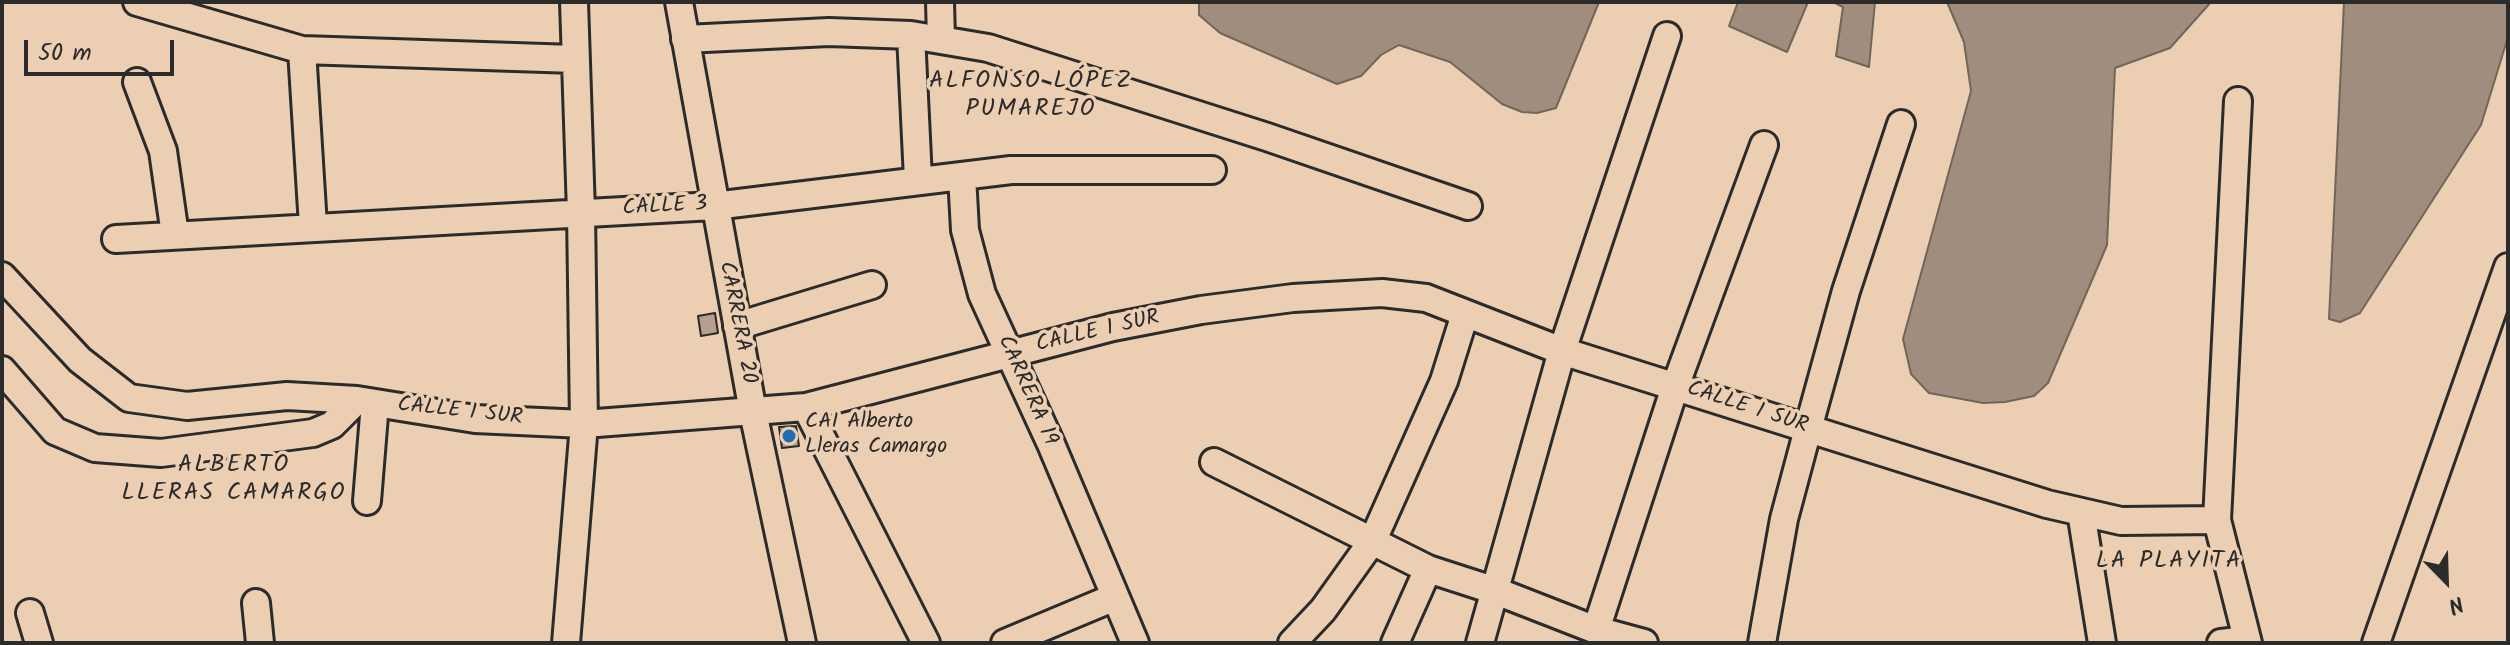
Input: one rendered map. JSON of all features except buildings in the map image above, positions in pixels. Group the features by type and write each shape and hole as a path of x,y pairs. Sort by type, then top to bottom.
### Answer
{"street":[{"path":"137,2 302,50 575,59"},
{"path":"566,643 584,424 574,2"},
{"name":"CARRERA 20","path":"679,2 753,412 802,643"},
{"path":"940,2 941,39"},
{"path":"685,39 829,32 911,35 988,48 1468,206"},
{"path":"911,35 918,179"},
{"path":"1480,643 1562,351 1667,36"},
{"path":"302,50 313,226"},
{"path":"137,82 163,151 175,235"},
{"path":"2238,101 2217,520 2239,642"},
{"path":"1762,643 1784,519 1808,429 1846,291 1901,124"},
{"path":"1596,630 1675,387 1764,145"},
{"name":"CALLE 3","path":"116,239 714,206 1011,170 1212,170"},
{"name":"CARRERA 19","path":"962,176 965,230 982,294 1011,353 1135,643"},
{"path":"2376,643 2508,267"},
{"name":"CALLE 1 SUR","path":"2,276 80,360 129,398 187,406 287,396 366,402 475,419 584,424 806,407 1113,327 1201,310 1293,298 1382,293 1426,298 1562,351 2047,504 2121,521 2217,520"},
{"path":"737,326 872,285"},
{"path":"1292,643 1323,610 1373,540 1438,395 1465,314"},
{"path":"2,370 55,431 95,448 161,453 313,433 332,425 366,402"},
{"path":"366,402 367,501"},
{"path":"806,407 926,643"},
{"path":"1214,462 1428,569 1496,591 1596,630 1644,643"},
{"path":"2081,512 2102,643"},
{"path":"1395,643 1428,569"},
{"path":"1005,643 1115,597"},
{"path":"256,603 260,643"},
{"path":"30,613 39,643"}],"shaded area":[{"path":"1199,2 1599,2 1556,108 1537,113 1522,112 1502,104 1450,62 1399,45 1381,55 1361,76 1337,84 1220,33 1199,15"},
{"path":"1738,2 1808,2 1787,52 1729,26"},
{"path":"1833,2 1875,2 1869,67 1836,56 1843,7"},
{"path":"1947,2 2211,2 2170,48 2115,68 2107,245 2048,383 2034,396 2005,402 1983,403 1929,393 1911,374 1903,339 1971,91 1964,42"},
{"path":"2344,2 2508,2 2508,37 2481,125 2360,313 2340,322 2329,319"}],"place":[{"name":"CAI Alberto Lleras Camargo","path":"789,436"}],"district":[{"name":"ALFONSO LÓPEZ PUMAREJO","path":"1031,97"},
{"name":"ALBERTO LLERAS CAMARGO","path":"234,481"},
{"name":"LA PLAYITA","path":"2169,563"}]}
